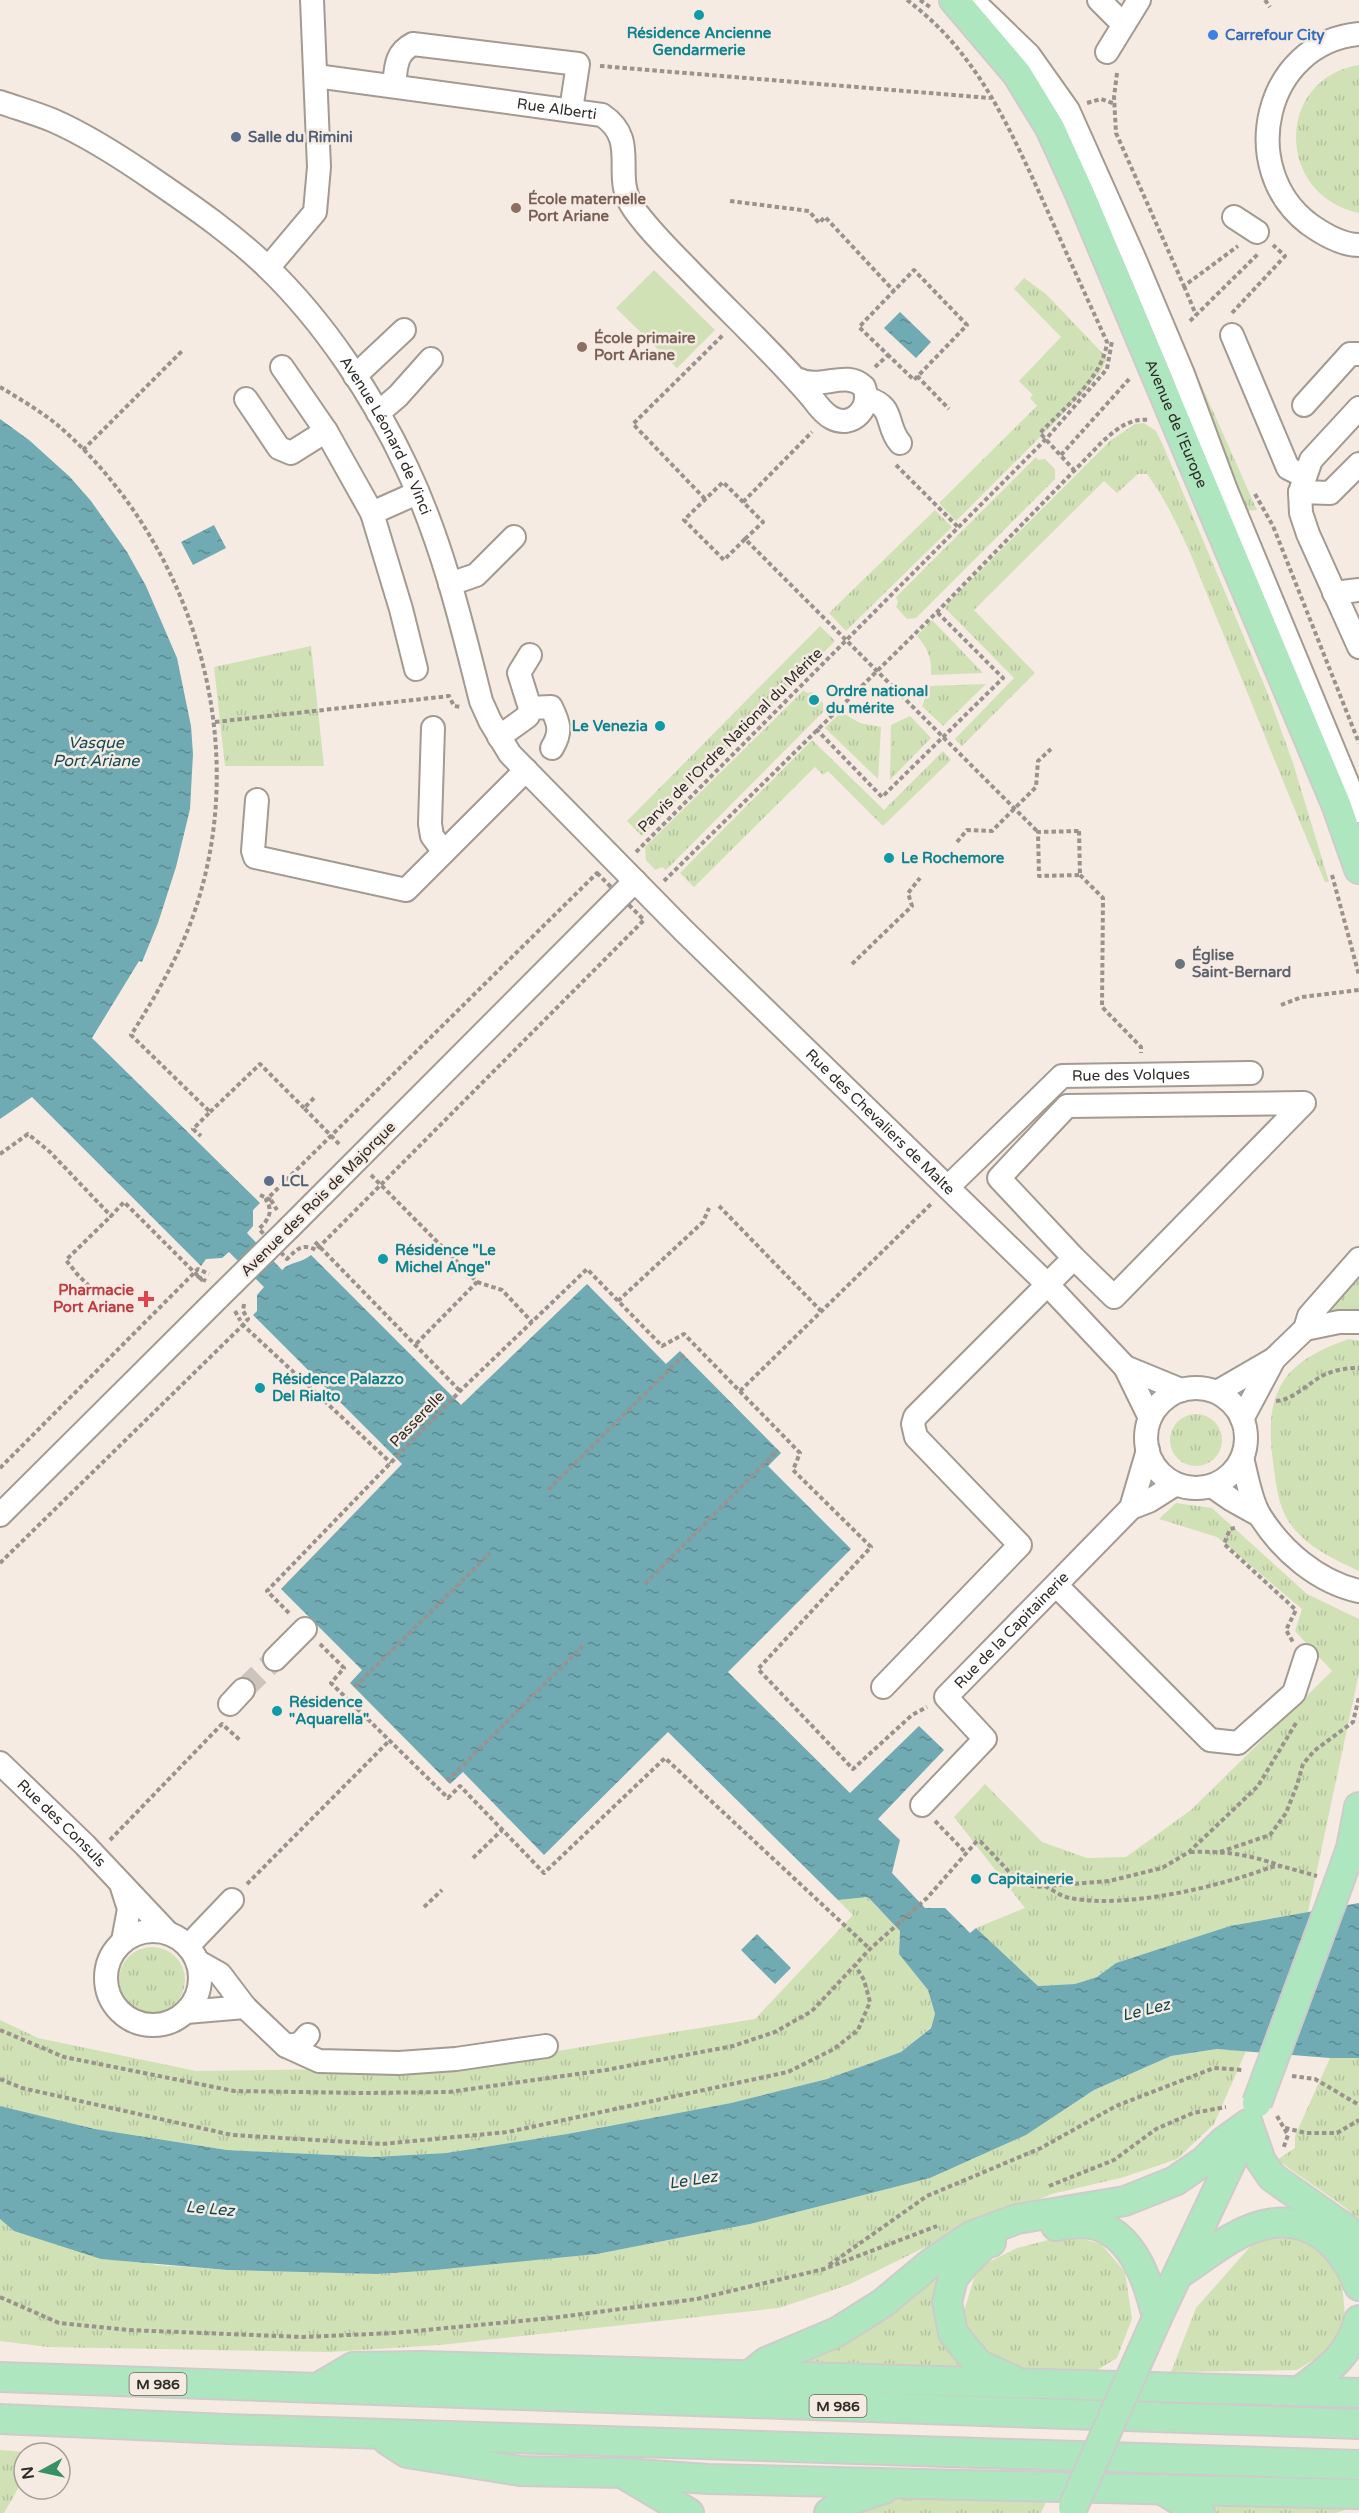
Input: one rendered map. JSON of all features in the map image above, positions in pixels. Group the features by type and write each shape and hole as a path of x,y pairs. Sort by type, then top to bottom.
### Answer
{"main road":[{"name":"Avenue de l'Europe","path":"946,7 1017,74 1050,128 1085,205 1336,804 1359,869"},
{"path":"1071,2510 1157,2318 1253,2113 1329,1879 1355,1845 1359,1807"},
{"path":"1253,2113 1261,2160 1272,2177 1346,2229 1359,2246"},
{"path":"750,2375 766,2362 846,2326 883,2303 931,2263 971,2236 1017,2219 1125,2200 1175,2181 1204,2161 1253,2113"},
{"path":"1180,2273 1234,2237 1263,2225 1288,2221 1328,2239 1350,2263 1359,2286"},
{"name":"M 986","path":"1024,2385 978,2364 953,2333 947,2302 953,2278 986,2243 1023,2232 1081,2223 1107,2229 1128,2247 1143,2271 1157,2318"},
{"path":"1301,2390 1331,2368 1346,2352 1359,2320"},
{"name":"M 986","path":"317,2388 354,2367 432,2367 1359,2393"},
{"name":"M 986","path":"0,2377 1359,2424"},
{"path":"0,2419 378,2434 1359,2465"},
{"path":"378,2434 408,2453 520,2471 622,2473 708,2479 1359,2494"},
{"path":"622,2473 689,2513"},
{"path":"829,2513 842,2503 866,2497 897,2484"},
{"path":"1160,2488 1200,2513"}],"street":[{"path":"268,268 315,212 319,167 312,0"},
{"path":"972,0 1029,55 1068,110 1136,260 1183,374 1226,490 1359,811"},
{"path":"1099,0 1123,24"},
{"path":"1107,52 1139,0"},
{"path":"1359,34 1330,41 1308,55 1287,76 1273,102 1266,131 1268,161 1278,189 1296,214 1322,234 1359,245"},
{"path":"394,86 397,59 403,49 413,44 578,64 571,110"},
{"name":"Rue Alberti","path":"316,76 602,115 615,123 622,136 624,188 627,200 653,234 797,379 825,413 834,420 856,418 865,407 863,391"},
{"name":"Avenue Léonard de Vinci","path":"0,102 51,120 119,156 202,213 268,268 319,327 355,376 378,413 407,468 444,561 481,701 499,737 510,754 526,770 645,878"},
{"path":"1234,217 1263,237"},
{"path":"355,376 404,330"},
{"path":"1232,334 1288,468 1302,484 1330,493 1359,464"},
{"path":"1304,405 1350,354 1359,354"},
{"path":"378,413 398,396 431,359"},
{"path":"282,367 326,430 372,513 401,609 416,669"},
{"path":"797,379 811,384 852,379 885,408 898,453"},
{"path":"246,399 279,448 285,452 291,453 326,430"},
{"path":"1359,408 1322,445 1311,460 1302,484 1301,513 1308,534 1359,647"},
{"path":"372,513 417,493"},
{"path":"450,584 476,575 514,537"},
{"path":"1334,593 1359,590"},
{"path":"499,737 528,716 530,708 519,673 530,655"},
{"path":"530,708 551,707 559,726 559,737 552,748"},
{"path":"433,728 430,824 432,836 444,852"},
{"path":"257,800 253,851 255,856 405,890 526,770"},
{"name":"Avenue des Rois de Majorque","path":"0,1515 645,878"},
{"name":"Rue des Chevaliers de Malte","path":"645,878 1125,1367"},
{"name":"Rue des Volques","path":"948,1187 1062,1076 1251,1073"},
{"path":"1304,1103 1114,1297 1074,1258 999,1178 1066,1106 1304,1103"},
{"path":"883,1687 1020,1545 916,1437 913,1424 915,1417 1074,1258"},
{"path":"1217,1392 1274,1359 1305,1329 1310,1316 1359,1259"},
{"path":"1305,1329 1340,1322 1359,1323"},
{"path":"1242,1419 1274,1359"},
{"path":"1125,1367 1181,1390"},
{"path":"1125,1367 1150,1418"},
{"path":"1199,1389 1217,1392 1236,1408 1242,1419 1246,1445 1242,1458 1235,1470 1212,1486 1200,1488 1176,1484 1159,1470 1148,1450 1146,1434 1150,1418 1158,1406 1181,1390 1199,1389"},
{"name":"Rue de la Capitainerie","path":"1131,1508 1148,1450"},
{"path":"1242,1458 1259,1515"},
{"name":"Rue de la Capitainerie","path":"922,1805 985,1739 946,1697 1131,1508 1149,1501 1176,1484"},
{"path":"1212,1486 1259,1515 1296,1558 1318,1576 1359,1591"},
{"path":"1057,1586 1210,1740 1238,1743 1294,1693 1306,1656"},
{"path":"274,1659 305,1629"},
{"name":"Rue des Consuls","path":"0,1763 121,1882 168,1933"},
{"path":"121,1882 129,1910 123,1941"},
{"path":"193,1954 232,1900"},
{"path":"193,1954 200,1974 199,1988 186,2012 173,2021 158,2025 143,2025 129,2019 117,2009 109,1996 105,1982 107,1966 113,1952 123,1941 136,1933 152,1930 179,1938 193,1954 220,1974 245,2007 286,2046 319,2061 399,2063 456,2059 546,2046"},
{"path":"186,2012 245,2007"},
{"path":"286,2046 300,2044 308,2035"}],"path":[{"path":"645,878 663,882 937,612 1074,470 1040,433 1086,384 1101,364 1107,342 1009,127 990,92 955,46 928,16 907,0"},
{"path":"920,0 946,7"},
{"path":"1265,0 1270,6"},
{"path":"578,64 990,98"},
{"path":"1117,73 1114,97 1116,133 1196,315"},
{"path":"730,201 809,211 819,223 825,217 894,291"},
{"path":"1184,286 1263,237"},
{"path":"1190,321 1263,237"},
{"path":"1232,334 1226,319 1285,256 1263,237"},
{"path":"914,270 967,325 914,380 888,355 859,327 914,270"},
{"path":"705,499 633,424 737,321"},
{"name":"Parvis de l'Ordre National du Mérite","path":"642,860 635,852 1046,439 1107,369 1113,337"},
{"path":"83,450 182,351"},
{"path":"863,391 888,355"},
{"path":"1061,455 1136,372"},
{"path":"917,376 949,409"},
{"path":"0,387 59,427 83,450 120,494 152,539 165,564 190,616 207,673 215,722 217,780 214,825 199,894 188,930 173,962 131,1035 210,1112"},
{"path":"743,502 820,425"},
{"path":"898,453 959,528"},
{"path":"723,482 743,502 763,522 724,560 684,519 723,482"},
{"path":"745,539 1038,832 1038,876 1080,875"},
{"path":"816,729 882,797 1003,678 937,612"},
{"path":"215,722 449,696 454,706 464,707 481,701"},
{"path":"957,842 967,830 992,831 1015,809 1036,787 1038,761 1051,750"},
{"path":"1038,832 1079,831 1080,875 1102,898 1102,1007 1141,1047 1141,1075"},
{"path":"261,1195 270,1198 597,873"},
{"path":"852,964 912,906 908,893 921,878"},
{"path":"319,1246 644,920"},
{"path":"1281,1005 1302,997 1359,990"},
{"path":"201,1136 194,1129 260,1064 477,1282 502,1290 532,1322"},
{"path":"304,1108 314,1098"},
{"path":"0,1154 28,1134 50,1152 111,1216"},
{"path":"740,1391 948,1187"},
{"path":"0,1468 196,1274 124,1203 66,1260 76,1274 100,1297"},
{"path":"719,1206 821,1311"},
{"path":"709,1208 703,1222 696,1230 618,1300 662,1346 684,1334 800,1454 793,1470 871,1547 758,1669 853,1769 912,1715 946,1697"},
{"path":"315,1242 460,1391"},
{"name":"Passerelle","path":"305,1629 267,1591 460,1391 588,1269 618,1300"},
{"path":"415,1345 477,1282"},
{"path":"240,1320 391,1463"},
{"path":"0,1563 243,1325"},
{"path":"548,1490 684,1355"},
{"path":"1260,1388 1277,1401 1287,1399 1324,1375 1346,1368 1359,1368"},
{"path":"645,1584 778,1450"},
{"path":"1238,1527 1230,1529 1224,1544 1296,1610 1286,1630 1288,1637 1306,1656"},
{"path":"355,1687 490,1553"},
{"path":"305,1629 344,1668 331,1683 448,1797 460,1786 544,1873 665,1758 870,1949"},
{"path":"447,1781 583,1646"},
{"path":"1220,1852 1270,1835 1286,1813 1298,1785 1303,1764 1314,1751 1353,1722 1359,1697"},
{"path":"893,1930 927,1898 977,1841 981,1842 1016,1879 1035,1887 1124,1879 1162,1868 1189,1852 1258,1786 1301,1715"},
{"path":"102,1838 108,1843 222,1724 241,1741"},
{"path":"232,1900 390,1740"},
{"path":"940,1826 966,1853"},
{"path":"473,1858 502,1830"},
{"path":"1189,1852 1248,1855 1329,1879"},
{"path":"1044,1886 1068,1898 1104,1900 1144,1897 1205,1887 1281,1866"},
{"path":"424,1907 442,1890"},
{"path":"0,2079 22,2088 232,2135 382,2144 508,2132 788,2072 834,2049 858,2030 870,2002 864,1980 855,1965"},
{"path":"824,2269 927,2196 1041,2148 1116,2106 1214,2068 1246,2070"},
{"path":"1281,2074 1316,2079 1359,2106"},
{"path":"1048,2186 1114,2160 1156,2129 1193,2113 1225,2107 1253,2113"},
{"path":"1284,2128 1306,2133 1337,2133 1359,2120"},
{"path":"0,2297 59,2323 128,2330 303,2337 417,2331 552,2318 697,2299 824,2269 946,2223"}],"green space":[{"path":"1359,65 1359,213 1332,202 1312,185 1300,162 1296,138 1300,113 1311,92 1331,75"},
{"path":"654,270 715,330 677,368 616,308"},
{"path":"1024,278 1046,294 1107,358 1101,371 1062,415 956,521 939,503 1037,406 1030,398 1033,395 1019,381 1061,337 1014,289"},
{"path":"1192,364 1257,510 1242,511 1185,368"},
{"path":"1144,423 1156,431 1162,443 1268,694 1293,763 1329,882 1325,882 1187,545 1169,508 1147,474 1138,474 1117,493 1104,481 974,610 1035,673 962,746 955,739 1014,678 944,607 1110,441 1135,424"},
{"path":"1036,457 1038,460 1045,459 1055,469 1055,479 916,618 907,619 896,607 898,602 896,597"},
{"path":"935,510 952,527 846,631 829,613"},
{"path":"932,620 983,673 931,675 928,654 917,636"},
{"path":"820,626 835,641 642,836 627,821"},
{"path":"311,646 324,766 225,766 214,667"},
{"path":"986,684 943,726 922,706 930,686"},
{"path":"804,690 806,693 812,692 823,703 823,712 666,870 662,867 655,870 646,860 645,847"},
{"path":"841,712 860,723 881,727 878,779 825,728"},
{"path":"910,716 931,738 890,780 891,725"},
{"path":"812,740 884,810 943,751 951,760 883,826 828,771 823,775 815,767 694,887 680,873"},
{"path":"1359,1279 1359,1310 1326,1311"},
{"path":"1349,1339 1359,1341 1359,1571 1312,1545 1289,1522 1278,1496 1271,1443 1274,1402 1291,1371 1325,1348"},
{"path":"1196,1414 1206,1416 1214,1422 1220,1430 1222,1440 1220,1450 1214,1458 1206,1464 1196,1466 1186,1464 1178,1458 1172,1450 1170,1440 1172,1430 1178,1422 1186,1416"},
{"path":"1176,1503 1212,1508 1307,1594 1359,1619 1359,1673 1308,1912 1230,1926 1116,1963 1097,1977 1075,1984 1038,1986 976,1928 1025,1908 954,1817 985,1784 1042,1842 1087,1858 1126,1857 1191,1810 1332,1671 1295,1631 1302,1609 1217,1537 1159,1519"},
{"path":"868,1897 900,1931 899,1954 928,1990 935,2014 931,2027 901,2052 827,2079 731,2103 567,2134 446,2153 374,2157 227,2150 95,2129 0,2106 0,2020 38,2038 196,2071 339,2069 346,2075 398,2071 551,2052 755,2019 853,1915 838,1900"},
{"path":"146,1947 158,1947 176,1956 183,1967 185,1980 183,1993 176,2004 165,2011 146,2013 133,2008 124,1999 119,1986 119,1974 124,1961 133,1952"},
{"path":"1217,2049 1246,2051 1214,2124 1177,2159 1124,2177 1052,2194 950,2235 848,2285 779,2308 440,2345 330,2352 48,2347 0,2341 0,2219 14,2231 156,2265 227,2270 377,2274 597,2254 750,2224 930,2178 1026,2135 1094,2090 1171,2056"},
{"path":"1330,2058 1359,2058 1359,2222 1346,2208 1277,2160 1295,2148 1295,2136"},
{"path":"1068,2235 1101,2244 1125,2272 1132,2319 1117,2358 1097,2370 1017,2367 992,2356 972,2338 963,2315 977,2268 1017,2248"},
{"path":"1302,2238 1330,2255 1342,2284 1345,2316 1333,2348 1297,2370 1171,2372 1196,2308 1256,2240"},
{"path":"947,2260 962,2366 799,2361"},
{"path":"0,2450 12,2451 12,2499 4,2513 0,2513"},
{"path":"896,2497 1046,2502 1041,2513 851,2513"},
{"path":"1203,2503 1359,2505 1336,2513 1214,2513"}],"water":[{"path":"900,312 931,342 916,358 884,328"},
{"path":"0,419 29,440 70,477 91,501 127,552 146,586 177,658 191,726 193,754 190,809 176,867 158,923 142,962 139,961 92,1038 260,1203 253,1210 253,1226 247,1233 282,1270 311,1255 461,1405 587,1284 666,1364 680,1351 781,1453 768,1466 851,1549 728,1672 850,1793 919,1726 944,1750 878,1819 900,1840 892,1873 925,1908 945,1908 970,1933 976,1928 1038,1986 1075,1984 1097,1977 1116,1963 1230,1926 1359,1903 1359,2058 1330,2058 1217,2049 1171,2056 1094,2090 1026,2135 930,2178 750,2224 597,2254 377,2274 227,2270 101,2259 14,2231 0,2219 0,2106 95,2129 227,2150 374,2157 446,2153 567,2134 731,2103 827,2079 901,2052 931,2028 935,2014 928,1990 899,1954 900,1931 868,1897 838,1900 668,1732 544,1855 463,1772 450,1784 350,1683 362,1670 281,1589 402,1464 253,1315 257,1311 257,1295 264,1287 229,1252 222,1258 206,1259 201,1266 32,1097 0,1119"},
{"path":"214,525 226,548 193,565 181,542"},
{"path":"757,1934 791,1968 775,1984 741,1950"}],"tunnel":[{"path":"243,1690 275,1659"}],"place":[{"name":"Résidence Ancienne Gendarmerie","path":"699,15"},
{"name":"Carrefour City","path":"1213,35"},
{"name":"Salle du Rimini","path":"236,137"},
{"name":"École maternelle Port Ariane","path":"516,208"},
{"name":"École primaire Port Ariane","path":"582,347"},
{"name":"Ordre national du mérite","path":"814,700"},
{"name":"Le Venezia","path":"660,726"},
{"name":"Le Rochemore","path":"889,858"},
{"name":"Église Saint-Bernard","path":"1180,964"},
{"name":"LCL","path":"269,1181"},
{"name":"Résidence \"Le Michel Ange\"","path":"383,1259"},
{"name":"Pharmacie Port Ariane","path":"146,1299"},
{"name":"Résidence Palazzo Del Rialto","path":"260,1388"},
{"name":"Résidence \"Aquarella\"","path":"277,1711"},
{"name":"Capitainerie","path":"976,1879"}],"water label":[{"name":"Vasque Port Ariane","path":"96,752"},
{"name":"Le Lez","path":"1146,2010"},
{"name":"Le Lez","path":"693,2180"},
{"name":"Le Lez","path":"210,2209"}]}
